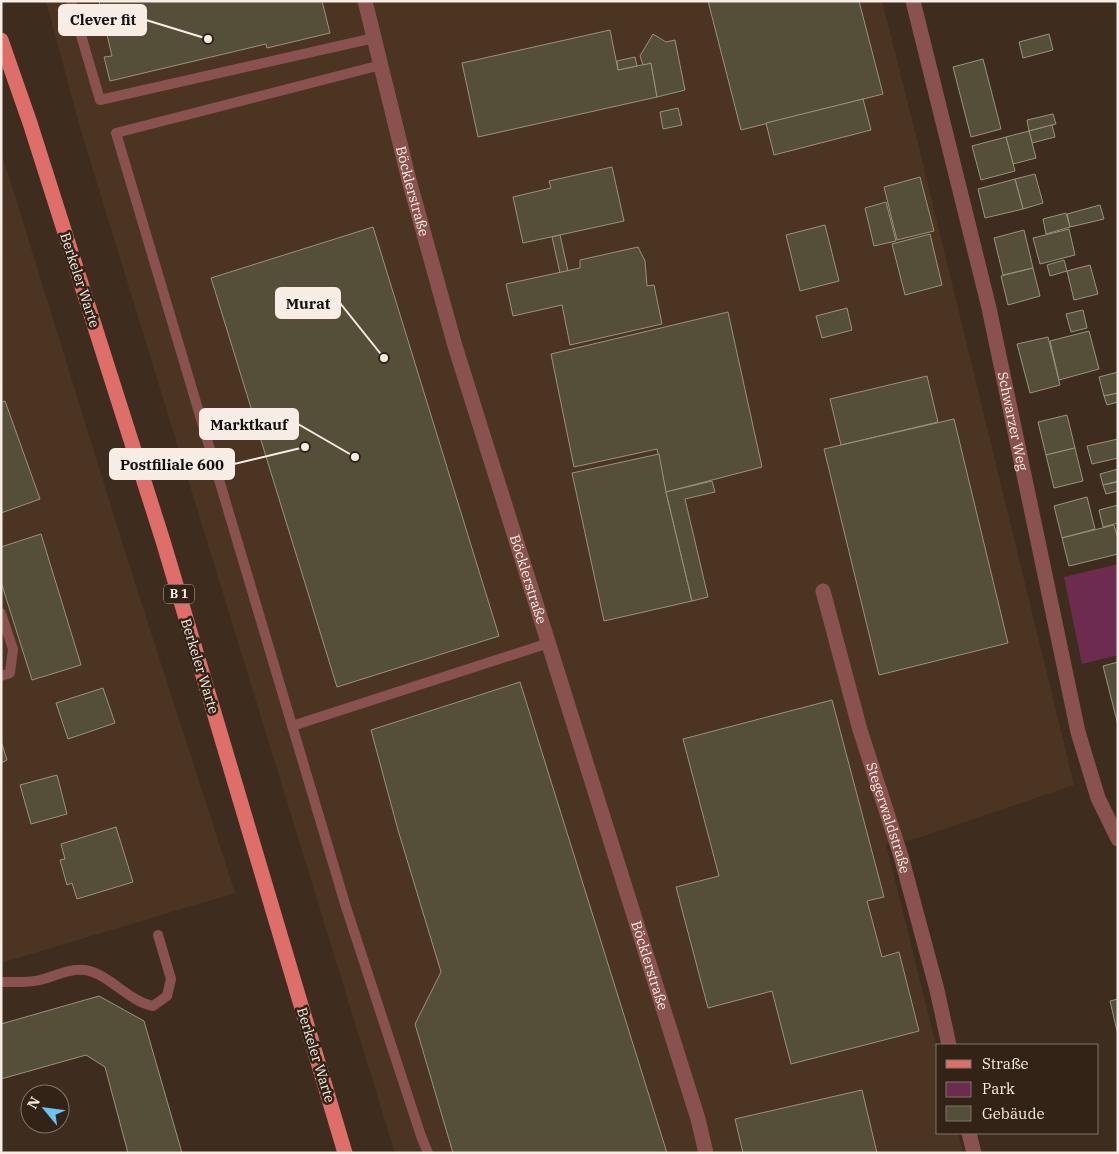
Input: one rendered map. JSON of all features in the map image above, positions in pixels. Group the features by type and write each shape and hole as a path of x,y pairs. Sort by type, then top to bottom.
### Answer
{"main road":[{"name":"Berkeler Warte","path":"1,40 30,123 163,541 345,1153"}],"street":[{"name":"Böcklerstraße","path":"365,1 409,180 455,346 698,1119 706,1153"},
{"name":"Schwarzer Weg","path":"913,1 989,308 1078,732 1098,798 1118,839"},
{"name":"Stegerwaldstraße","path":"823,591 860,730 900,856 937,990 949,1044"},
{"path":"969,1134 974,1153"}],"lane":[{"path":"71,1 100,100 374,38"},
{"path":"381,65 116,133 346,907 428,1153"},
{"path":"1,613 13,649 10,673 1,676"},
{"path":"292,726 549,643"},
{"path":"1,982 38,981 74,970 86,970 99,975 125,993 153,1006 168,996 172,979 158,935"}],"shaded area":[{"path":"46,1 882,1 1074,785 915,839 886,844 936,1045 936,1134 958,1134 963,1153 395,1153 81,131"},
{"path":"1,151 126,555 235,893 1,963"}],"green space":[{"path":"1118,564 1118,655 1082,664 1064,577"}],"building":[{"path":"99,1 322,1 330,33 267,48 266,44 110,81 104,57 112,56"},
{"path":"708,1 859,1 883,94 741,130"},
{"path":"610,30 618,70 651,63 657,97 478,137 462,63"},
{"path":"653,34 666,42 675,40 685,90 657,97 651,63 643,65 640,56"},
{"path":"1049,34 1053,50 1023,58 1019,42"},
{"path":"635,57 637,66 618,70 617,61"},
{"path":"983,59 1001,129 971,137 953,67"},
{"path":"863,99 871,130 774,155 766,123"},
{"path":"678,108 682,125 663,129 660,112"},
{"path":"1053,114 1056,124 1029,131 1027,120"},
{"path":"1052,125 1055,137 1032,143 1029,131"},
{"path":"1029,131 1036,158 1013,164 1006,137"},
{"path":"1006,137 1015,171 981,180 972,146"},
{"path":"612,167 624,221 523,243 513,197 551,188 549,181"},
{"path":"1035,174 1043,203 1023,209 1015,179"},
{"path":"920,177 934,231 897,240 884,187"},
{"path":"1015,179 1023,209 985,218 978,189"},
{"path":"886,202 896,241 874,246 865,208"},
{"path":"1100,205 1104,219 1070,227 1067,214"},
{"path":"1066,213 1070,227 1046,234 1043,219"},
{"path":"825,225 839,281 800,291 786,235"},
{"path":"373,227 499,636 337,687 211,278"},
{"path":"1069,229 1075,255 1040,264 1033,238"},
{"path":"1024,230 1033,268 1003,275 994,238"},
{"path":"930,234 942,285 905,295 892,244"},
{"path":"560,235 568,271 560,273 552,237"},
{"path":"638,247 645,261 647,286 654,285 662,324 570,345 562,305 513,316 506,284 580,268 580,260"},
{"path":"1064,260 1067,271 1050,276 1047,265"},
{"path":"1090,265 1098,294 1074,300 1067,271"},
{"path":"1033,268 1040,296 1008,305 1001,276"},
{"path":"847,308 852,330 822,338 816,316"},
{"path":"1083,310 1087,328 1071,332 1066,314"},
{"path":"728,312 762,467 666,492 657,449 574,467 551,354"},
{"path":"1089,331 1099,369 1059,380 1050,341"},
{"path":"1048,337 1060,385 1030,393 1017,344"},
{"path":"1118,372 1118,393 1104,396 1099,377"},
{"path":"927,376 938,422 841,445 830,399"},
{"path":"1118,393 1118,402 1107,405 1104,396"},
{"path":"5,401 40,499 1,513 1,402"},
{"path":"1067,415 1075,448 1046,455 1038,422"},
{"path":"954,419 1008,643 879,675 824,449"},
{"path":"1118,439 1118,458 1092,464 1087,446"},
{"path":"1075,448 1083,481 1054,488 1046,455"},
{"path":"659,454 692,601 604,621 572,473"},
{"path":"1118,469 1118,481 1103,485 1100,474"},
{"path":"712,481 715,492 685,499 708,597 692,601 666,492"},
{"path":"1118,482 1118,491 1106,494 1103,485"},
{"path":"1087,497 1095,529 1062,538 1054,506"},
{"path":"1118,505 1118,523 1103,527 1099,510"},
{"path":"1114,525 1118,539 1118,554 1069,566 1062,538"},
{"path":"41,534 81,665 32,680 1,582 1,547"},
{"path":"1118,662 1118,725 1103,666"},
{"path":"520,682 667,1153 453,1153 415,1024 441,972 398,830 371,730"},
{"path":"103,688 115,723 68,739 56,703"},
{"path":"832,700 884,897 867,901 882,957 899,952 919,1031 791,1064 772,991 708,1008 676,887 719,876 683,739"},
{"path":"1,741 7,760 1,763"},
{"path":"57,775 67,814 31,824 20,785"},
{"path":"116,827 133,882 77,899 72,883 67,885 60,860 65,859 61,844"},
{"path":"99,996 144,1021 182,1153 128,1153 105,1067 86,1055 1,1079 1,1024"},
{"path":"1118,999 1118,1035 1110,1001"},
{"path":"862,1090 877,1153 743,1153 735,1119"}],"place":[{"name":"Clever fit","path":"208,39"},
{"name":"Murat","path":"384,358"},
{"name":"Postfiliale 600","path":"305,447"},
{"name":"Marktkauf","path":"355,457"}]}
